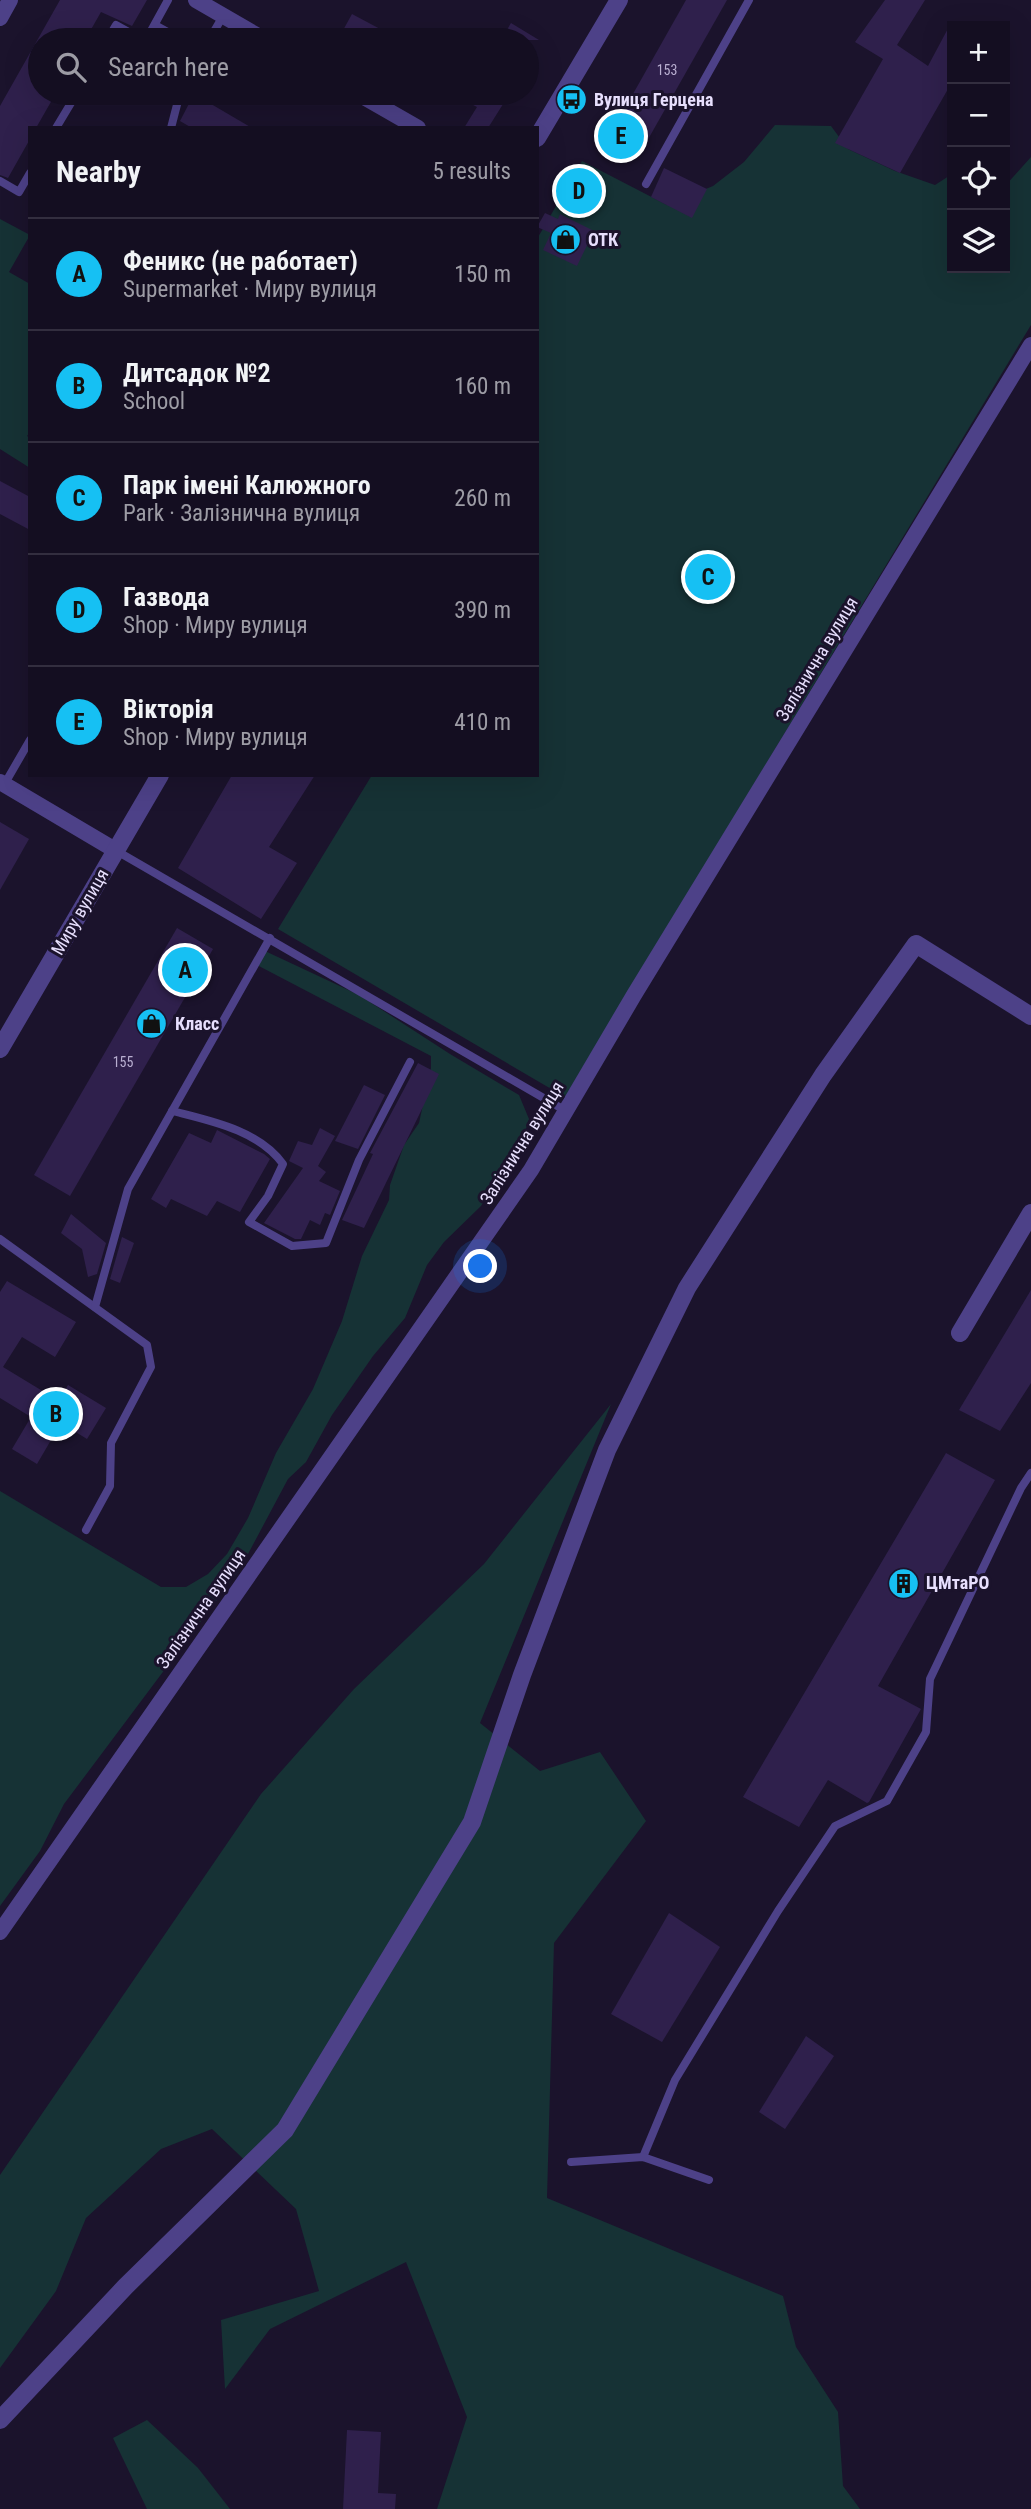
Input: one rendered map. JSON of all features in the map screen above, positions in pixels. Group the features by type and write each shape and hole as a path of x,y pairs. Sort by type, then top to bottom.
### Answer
{"street":[{"path":"0,18 10,0"},
{"path":"196,0 244,28"},
{"path":"539,135 619,0"},
{"path":"375,105 400,123"},
{"name":"Залізнична вулиця","path":"0,1932 523,1181 1031,345"},
{"name":"Миру вулиця","path":"0,1049 159,777"},
{"path":"2,783 115,850"},
{"path":"0,2420 125,2287 285,2130 472,1822 527,1662 607,1450 687,1287 823,1075 916,944 1031,1016"},
{"path":"960,1333 1031,1213"}],"lane":[{"path":"153,28 168,0"},
{"path":"646,184 749,0"},
{"path":"216,28 223,16"},
{"path":"155,25 160,28"},
{"path":"57,126 70,105"},
{"path":"172,126 177,105"},
{"path":"0,181 19,192 28,176"},
{"path":"2,783 28,743"},
{"path":"115,850 270,937 566,1111"},
{"path":"95,1307 128,1189 270,937"},
{"path":"172,1111 225,1125 272,1149 283,1164 268,1196 248,1222 292,1246 326,1243 359,1160 410,1062"},
{"path":"0,1239 147,1345 150,1367 111,1443 110,1486 86,1530"},
{"path":"643,2157 675,2080 778,1911 835,1826 887,1801 926,1732 930,1679 1021,1488 1031,1473"},
{"path":"570,2162 643,2157 709,2180"}],"green space":[{"path":"775,125 831,126 848,149 895,171 935,185 947,177 947,273 1010,273 1010,180 1031,157 1031,325 565,1097 278,929 371,777 539,777 539,236 582,161 667,205 713,186 744,162"},
{"path":"0,219 28,234 9,272 28,283 28,467 0,449"},
{"path":"265,951 359,995 519,1095 529,1119 522,1142 481,1206 444,1242 427,1265 405,1318 373,1356 332,1415 306,1462 288,1479 240,1569 64,1804 40,1851 0,1906 0,1491 161,1587 186,1587 208,1574 227,1554 248,1518 276,1453 313,1389 342,1321 362,1256 389,1200 390,1185 404,1145 419,1123 431,1068 431,1056 255,964"},
{"path":"611,1404 480,1723 540,1771 600,1752 646,1821 554,1943 547,2198 783,2296 796,2347 838,2412 843,2486 860,2509 437,2509 467,2417 406,2262 270,2329 225,2389 221,2320 319,2291 296,2209 212,2129 161,2149 86,2218 56,2291 0,2368 0,2175 261,1794 354,1689 484,1564"},
{"path":"147,2420 198,2468 230,2509 147,2509 113,2438"}],"building":[{"path":"60,0 147,0 132,26 101,12 92,28 44,28"},
{"path":"686,0 727,0 638,157 607,140"},
{"path":"885,0 925,0 897,45 928,66 947,30 947,91 900,173 835,143 883,59 855,42"},
{"path":"352,14 378,28 344,28"},
{"path":"28,57 28,105 49,105 37,126 28,126 28,143 8,178 0,175 0,106"},
{"path":"188,105 213,105 249,126 189,126 180,121"},
{"path":"473,105 502,105 489,126 465,126 477,107"},
{"path":"664,168 707,189 692,218 651,197"},
{"path":"545,213 558,219 560,214 594,231 577,266 543,250 551,233 539,228"},
{"path":"0,481 28,496 28,529 0,514"},
{"path":"231,777 314,777 269,847 297,863 261,919 178,868"},
{"path":"0,822 29,839 0,890"},
{"path":"177,928 213,949 70,1196 34,1175"},
{"path":"418,1063 439,1074 364,1228 342,1220 373,1154 370,1153"},
{"path":"364,1085 385,1095 358,1149 335,1141"},
{"path":"320,1128 335,1136 318,1166 326,1172 319,1181 340,1191 330,1215 325,1213 320,1225 310,1220 301,1239 295,1239 264,1223 303,1168 289,1161 298,1141 312,1145"},
{"path":"217,1130 270,1159 240,1212 217,1201 207,1216 171,1199 166,1208 151,1199 189,1133 211,1143"},
{"path":"71,1214 106,1243 97,1274 88,1277 82,1249 61,1233"},
{"path":"122,1237 134,1243 120,1283 110,1279"},
{"path":"7,1281 76,1322 55,1357 22,1337 3,1367 59,1401 68,1385 106,1408 87,1439 61,1423 37,1464 12,1449 31,1417 0,1398 0,1292"},
{"path":"1031,1290 1031,1383 1000,1431 959,1410"},
{"name":"ЦМтаРО","path":"946,1453 995,1480 878,1686 921,1709 869,1802 828,1780 799,1827 743,1797"},
{"path":"669,1913 720,1947 662,2042 611,2014"},
{"path":"806,2036 834,2056 785,2129 759,2112"},
{"path":"347,2430 381,2432 378,2493 396,2494 395,2509 343,2509"}],"place":[{"name":"Вулиця Герцена","path":"571,100"},
{"name":"Вікторія","path":"621,136"},
{"name":"Газвода","path":"579,191"},
{"name":"ОТК","path":"565,240"},
{"name":"Парк імені Калюжного","path":"708,577"},
{"name":"Феникс (не работает)","path":"185,970"},
{"name":"Класс","path":"152,1024"},
{"name":"Дитсадок №2","path":"56,1414"},
{"name":"ЦМтаРО","path":"903,1583"}]}
